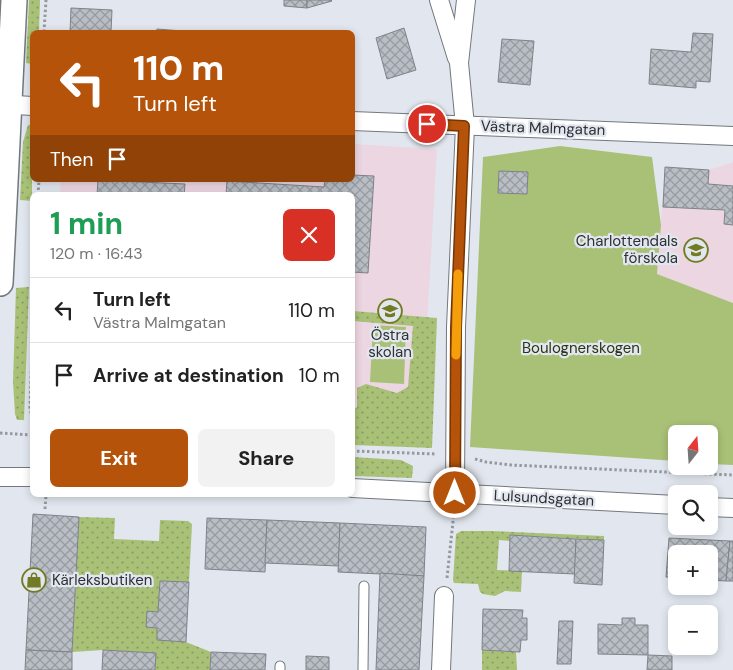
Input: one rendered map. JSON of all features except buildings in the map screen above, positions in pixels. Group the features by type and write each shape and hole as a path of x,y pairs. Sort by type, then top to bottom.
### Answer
{"street":[{"path":"0,283 14,105 14,0"},
{"path":"439,0 459,63"},
{"path":"455,493 456,328 464,126 459,63 466,0"},
{"name":"Västra Malmgatan","path":"355,121 733,136"},
{"path":"0,476 30,477"},
{"name":"Lulsundsgatan","path":"355,488 668,505"},
{"path":"718,507 733,508"},
{"path":"441,670 444,596"}],"lane":[{"path":"363,670 364,586"}],"path":[{"path":"44,30 46,0"},
{"path":"0,433 30,435"},
{"path":"355,450 466,456 486,462 511,465 733,475"},
{"path":"444,596 447,584 455,493"},
{"path":"45,509 46,497"}],"shaded area":[{"name":"Östra skolan","path":"355,144 437,149 421,431 355,426 355,192 60,192 61,182 355,182"},
{"name":"Charlottendals förskola","path":"733,162 733,303 657,274 665,167 709,170"}],"green space":[{"path":"29,0 40,0 39,30 30,30 30,64 26,63"},
{"path":"28,125 30,125 30,182 32,182 32,192 30,192 30,201 20,200 23,142"},
{"name":"Boulognerskogen","path":"560,146 652,157 661,225 657,274 733,303 733,465 718,464 718,425 668,425 668,460 470,447 483,157"},
{"path":"29,287 24,420 17,420 13,382 16,288"},
{"path":"355,311 437,318 432,448 355,445 357,388 366,384 397,393 408,387 413,326 355,321"},
{"path":"373,325 406,327 404,384 370,382"},
{"path":"355,457 401,460 413,466 412,478 355,476"},
{"path":"79,517 115,518 114,539 159,541 160,520 188,521 192,524 189,582 160,581 158,612 147,611 146,627 157,628 157,640 186,642 211,652 210,670 155,670 155,653 103,650 72,652"},
{"path":"461,531 604,536 604,540 511,535 510,541 499,540 497,570 522,571 521,592 505,591 495,596 480,592 478,584 454,583 453,580 456,534"},
{"path":"482,650 516,652 517,670 482,670"}],"slow traffic":[{"path":"456,355 458,274"}],"place":[{"name":"Charlottendals förskola","path":"696,250"},
{"name":"Östra skolan","path":"390,311"},
{"name":"Kärleksbutiken","path":"34,580"}],"route":[{"path":"427,124 464,126 456,328 455,493"}]}
